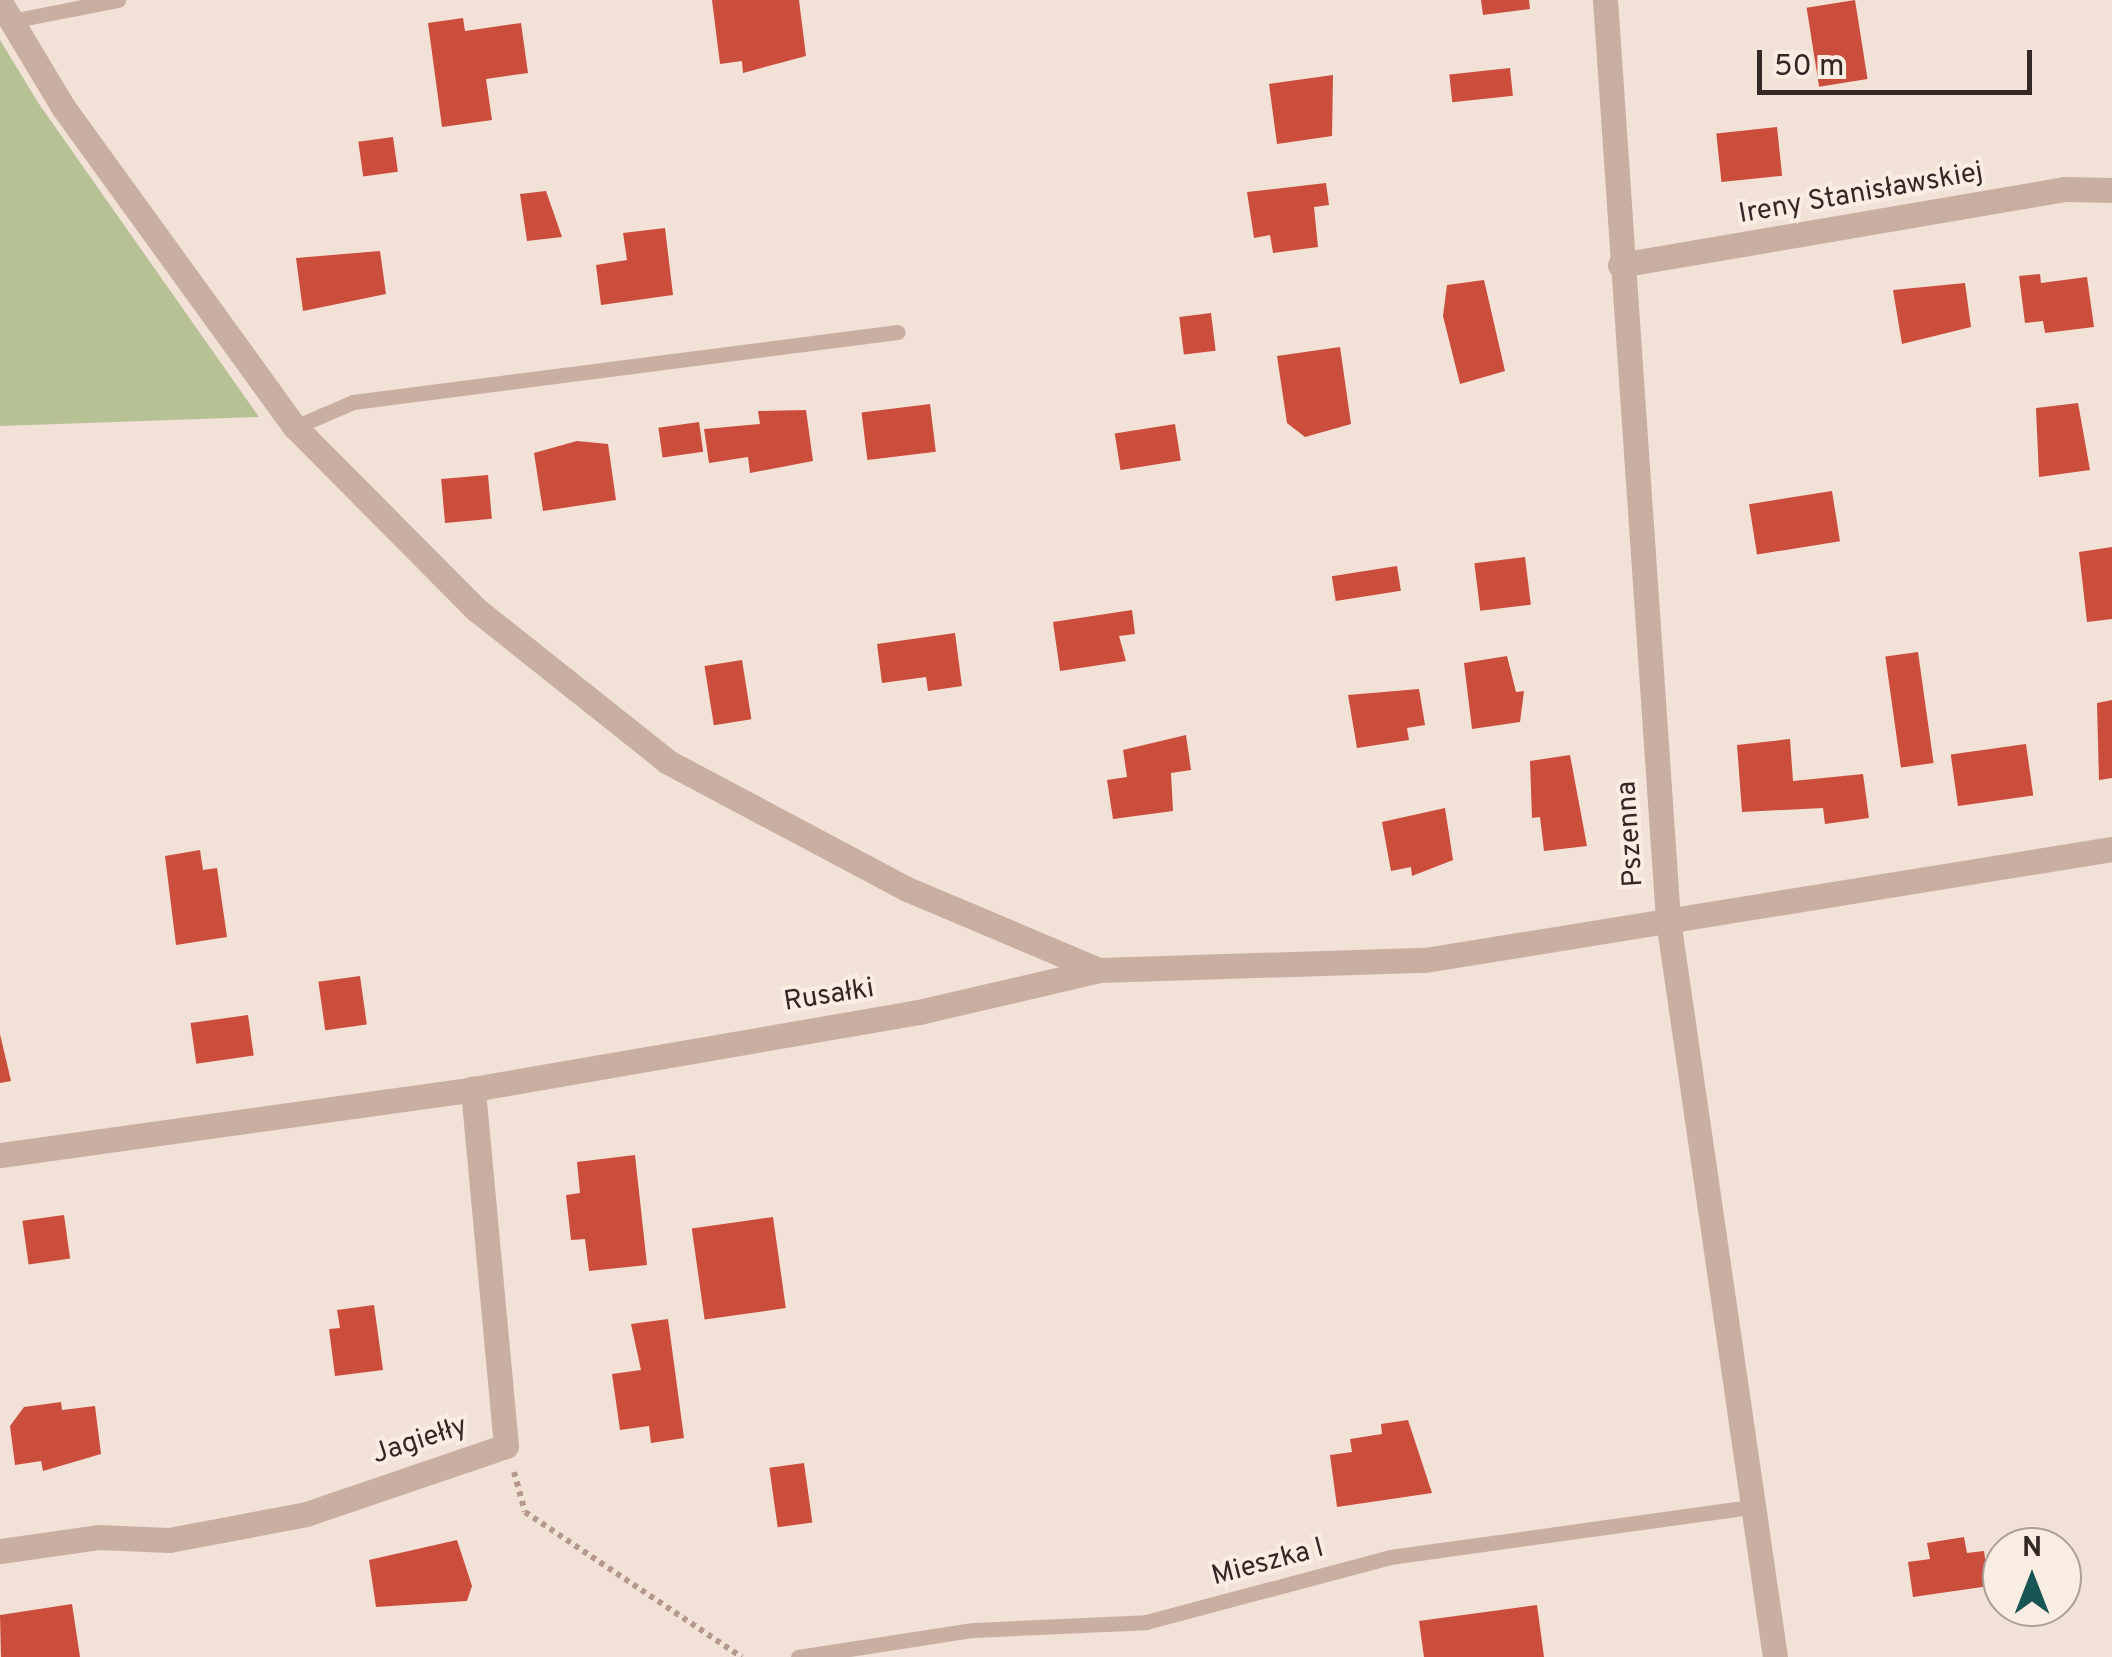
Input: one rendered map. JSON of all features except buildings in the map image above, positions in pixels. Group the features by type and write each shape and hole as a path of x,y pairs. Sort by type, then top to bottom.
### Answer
{"street":[{"name":"Pszenna","path":"1606,0 1620,264 1668,920 1775,1657"},
{"path":"6,12 295,427 477,610 668,762 906,889 1099,970"},
{"name":"Ireny Stanisławskiej","path":"1620,264 2066,189 2112,190"},
{"name":"Rusałki","path":"0,1156 473,1089 919,1012 1099,970 1426,960 2112,849"},
{"name":"Jagiełły","path":"0,1551 98,1536 169,1540 306,1514 506,1446 473,1089"}],"lane":[{"path":"6,12 118,0"},
{"path":"295,427 354,402 898,332"},
{"name":"Mieszka I","path":"798,1657 973,1630 1146,1622 1390,1557 1752,1507"}],"path":[{"path":"506,1446 525,1512 742,1657"}],"green space":[{"path":"0,40 39,104 259,417 0,426"}]}
